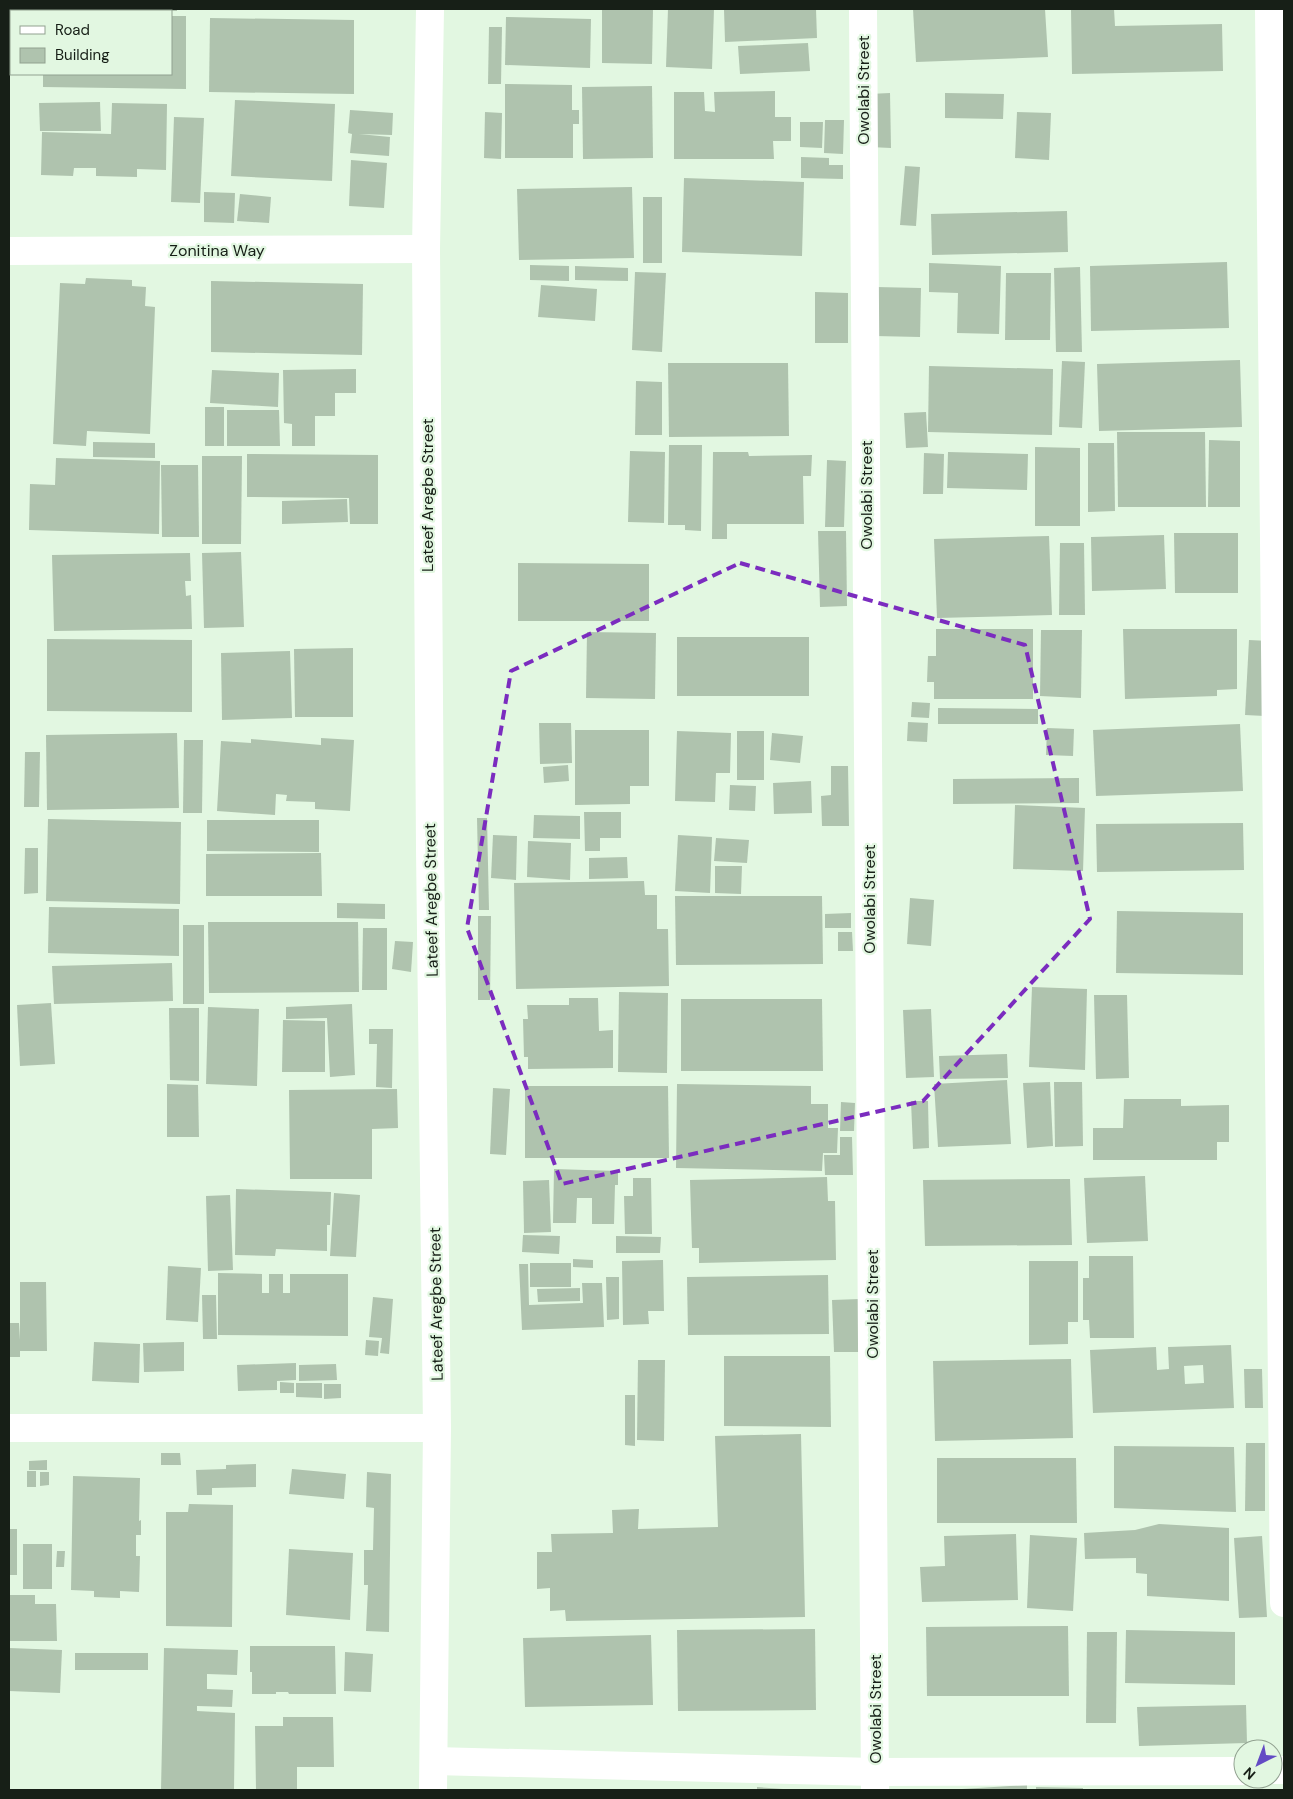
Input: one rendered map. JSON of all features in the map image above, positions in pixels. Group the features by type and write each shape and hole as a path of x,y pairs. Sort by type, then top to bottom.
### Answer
{"street":[{"name":"Lateef Aregbe Street","path":"430,9 426,249 430,849 437,1428 433,1790"},
{"name":"Owolabi Street","path":"863,9 875,1781"},
{"path":"1269,9 1284,1603"},
{"name":"Zonitina Way","path":"9,251 426,249"},
{"path":"9,1428 437,1428"},
{"path":"434,1761 875,1781 1233,1770"}],"highlighted area":[{"path":"740,563 1025,645 1090,919 923,1101 562,1184 467,928 511,671"}],"building":[{"path":"177,9 177,11 172,10 123,10"},
{"path":"602,9 653,9 652,64 602,63"},
{"path":"668,9 714,9 712,69 666,67"},
{"path":"724,9 816,9 817,38 725,42"},
{"path":"913,9 1045,9 1048,57 916,62"},
{"path":"1071,9 1114,9 1115,26 1222,24 1223,71 1072,74"},
{"path":"172,16 186,16 186,89 43,87 43,75 172,75"},
{"path":"506,17 591,19 590,68 505,65"},
{"path":"210,18 354,20 354,94 209,92"},
{"path":"489,27 502,27 501,84 488,84"},
{"path":"808,43 810,71 740,74 738,46"},
{"path":"505,84 572,85 572,110 579,110 579,124 573,124 573,158 505,158"},
{"path":"652,86 653,158 583,159 582,87"},
{"path":"775,91 775,117 791,117 791,141 773,141 774,159 674,159 674,92 704,92 705,111 715,112 714,92"},
{"path":"890,93 891,148 870,147 869,94"},
{"path":"945,93 1004,94 1003,119 945,118"},
{"path":"235,100 335,104 332,181 231,176"},
{"path":"100,102 101,131 40,131 39,103"},
{"path":"112,103 167,104 166,170 137,169 137,177 96,176 96,168 74,168 73,176 41,175 42,132 111,134"},
{"path":"350,110 393,113 392,135 359,134 390,137 389,156 350,153 352,134 348,133"},
{"path":"485,112 502,113 501,159 484,158"},
{"path":"1017,112 1051,113 1049,160 1015,158"},
{"path":"174,117 204,118 200,203 171,202"},
{"path":"825,120 844,120 843,154 824,153"},
{"path":"800,122 823,122 822,148 800,147"},
{"path":"801,157 829,158 829,165 843,165 843,179 801,178"},
{"path":"351,160 387,163 384,208 349,206"},
{"path":"905,166 920,167 916,226 900,225"},
{"path":"684,178 804,182 802,256 682,252"},
{"path":"632,187 634,258 519,260 517,189"},
{"path":"204,192 235,193 234,223 204,222"},
{"path":"240,194 271,197 269,223 237,221"},
{"path":"643,197 662,197 662,263 643,263"},
{"path":"1067,211 1068,252 932,255 931,214"},
{"path":"1227,262 1229,328 1091,331 1090,266"},
{"path":"929,263 1001,266 999,334 957,333 958,293 929,292"},
{"path":"530,265 569,266 569,281 530,280"},
{"path":"575,266 628,268 628,281 575,280"},
{"path":"1080,267 1082,352 1056,352 1054,268"},
{"path":"635,272 666,273 662,352 632,350"},
{"path":"1006,273 1051,273 1050,340 1005,340"},
{"path":"86,278 132,280 132,286 146,287 145,306 155,307 150,434 87,431 86,446 53,444 60,283 85,284"},
{"path":"211,281 363,284 362,355 211,352"},
{"path":"541,285 597,289 595,321 538,317"},
{"path":"876,287 921,288 920,337 875,336"},
{"path":"815,292 848,293 848,343 815,343"},
{"path":"1240,360 1242,427 1099,431 1097,364"},
{"path":"1062,361 1085,362 1082,428 1059,427"},
{"path":"668,363 788,363 789,436 669,437"},
{"path":"929,366 1053,369 1052,435 928,432"},
{"path":"356,369 356,393 335,393 335,416 315,416 315,446 292,446 292,424 284,423 283,370"},
{"path":"212,370 279,373 278,407 210,403"},
{"path":"636,381 662,382 662,435 635,435"},
{"path":"205,407 224,407 224,446 205,446"},
{"path":"227,410 279,410 280,446 227,446"},
{"path":"926,412 928,447 906,448 904,413"},
{"path":"1117,432 1205,432 1206,507 1118,507"},
{"path":"1209,440 1240,441 1240,507 1208,507"},
{"path":"93,442 155,443 155,458 93,457"},
{"path":"1088,443 1114,443 1115,511 1088,512"},
{"path":"669,445 702,445 701,531 685,530 685,525 668,525"},
{"path":"1035,447 1080,448 1080,526 1035,526"},
{"path":"630,451 665,452 664,523 628,522"},
{"path":"713,452 748,452 749,456 812,455 811,476 803,476 804,524 727,524 727,539 712,539"},
{"path":"948,452 1028,454 1027,490 947,488"},
{"path":"924,453 944,454 943,494 923,494"},
{"path":"247,454 378,455 378,524 350,524 349,498 247,497"},
{"path":"202,456 242,456 241,544 202,544"},
{"path":"56,458 160,461 159,534 29,530 30,484 55,485"},
{"path":"827,460 846,461 844,527 825,527"},
{"path":"161,465 198,465 199,537 162,537"},
{"path":"347,499 348,522 282,524 282,501"},
{"path":"818,531 846,531 847,606 820,607"},
{"path":"1174,533 1238,533 1238,593 1175,593"},
{"path":"1164,535 1166,589 1092,591 1091,537"},
{"path":"1049,536 1052,615 937,618 934,539"},
{"path":"1060,543 1084,543 1085,615 1059,615"},
{"path":"241,552 244,627 204,628 202,553"},
{"path":"190,553 191,581 185,581 186,596 191,595 192,629 54,631 52,555"},
{"path":"518,563 649,564 649,621 518,621"},
{"path":"936,629 1033,629 1033,699 934,699 934,682 927,682 928,656 936,656"},
{"path":"1123,629 1237,629 1237,689 1217,690 1217,696 1125,699"},
{"path":"1041,630 1082,630 1081,698 1040,696"},
{"path":"587,632 656,633 655,699 586,698"},
{"path":"677,637 809,637 809,696 677,696"},
{"path":"47,639 192,640 192,712 47,711"},
{"path":"1249,640 1269,641 1265,716 1245,715"},
{"path":"353,648 353,717 295,717 294,649"},
{"path":"290,651 292,718 222,720 221,653"},
{"path":"912,702 930,703 929,718 911,717"},
{"path":"938,708 1038,709 1038,724 938,724"},
{"path":"908,722 928,723 927,742 907,741"},
{"path":"539,723 571,723 572,763 540,764"},
{"path":"1240,724 1243,791 1096,796 1093,730"},
{"path":"1047,728 1074,729 1073,756 1046,755"},
{"path":"575,730 649,730 649,786 630,786 630,804 575,805"},
{"path":"677,731 731,733 730,773 716,773 715,802 675,801"},
{"path":"737,731 764,731 764,780 737,780"},
{"path":"177,733 179,808 47,810 46,735"},
{"path":"772,733 803,736 800,763 770,760"},
{"path":"321,738 354,740 350,811 315,809 315,802 286,801 287,795 276,794 275,815 217,811 221,741 251,743 251,739 321,745"},
{"path":"184,740 203,740 202,813 183,813"},
{"path":"25,752 40,752 39,807 24,807"},
{"path":"568,765 569,781 544,783 543,767"},
{"path":"831,766 848,766 849,826 822,826 821,796 831,795"},
{"path":"1079,778 1079,803 953,804 953,779"},
{"path":"811,781 812,813 774,814 773,783"},
{"path":"730,785 756,786 755,811 729,810"},
{"path":"1015,805 1085,808 1083,871 1013,869"},
{"path":"584,812 621,812 621,838 600,838 600,851 585,851"},
{"path":"534,815 580,816 580,839 533,838"},
{"path":"477,818 487,818 489,910 479,910"},
{"path":"48,819 181,822 180,904 46,901"},
{"path":"207,820 319,820 319,852 207,851"},
{"path":"1243,823 1244,870 1097,872 1096,824"},
{"path":"493,835 517,836 516,880 491,878"},
{"path":"678,835 712,837 710,893 675,891"},
{"path":"716,838 749,840 747,863 714,861"},
{"path":"528,841 571,843 570,880 527,877"},
{"path":"25,848 38,848 38,893 24,894"},
{"path":"321,853 322,896 206,896 206,854"},
{"path":"627,857 628,878 589,879 589,858"},
{"path":"715,866 742,866 741,894 715,893"},
{"path":"644,881 645,895 657,895 657,929 668,929 669,986 516,989 514,883"},
{"path":"675,896 822,896 823,964 676,965"},
{"path":"910,898 934,900 931,946 907,944"},
{"path":"337,903 385,904 385,919 337,918"},
{"path":"49,907 179,909 179,956 48,953"},
{"path":"1117,911 1243,913 1243,975 1116,973"},
{"path":"851,913 851,928 825,928 825,914"},
{"path":"478,916 491,916 490,1000 478,1000"},
{"path":"208,922 358,922 359,992 209,993"},
{"path":"183,925 204,925 204,1004 183,1004"},
{"path":"363,928 387,928 387,990 362,990"},
{"path":"838,932 852,932 853,951 838,951"},
{"path":"395,941 413,942 411,972 392,969"},
{"path":"172,963 173,1001 54,1004 52,966"},
{"path":"1032,987 1087,989 1085,1070 1029,1067"},
{"path":"619,992 668,993 667,1073 618,1072"},
{"path":"1094,995 1127,995 1129,1078 1096,1079"},
{"path":"569,998 598,998 599,1031 613,1030 613,1068 528,1069 528,1057 524,1057 523,1019 528,1019 527,1005 569,1005"},
{"path":"681,999 822,999 823,1071 681,1071"},
{"path":"51,1003 55,1064 20,1066 17,1005"},
{"path":"352,1004 355,1075 330,1077 327,1018 286,1019 286,1007"},
{"path":"208,1007 259,1009 257,1086 206,1084"},
{"path":"169,1008 199,1008 199,1081 170,1080"},
{"path":"931,1009 934,1077 906,1078 903,1010"},
{"path":"283,1020 325,1021 325,1072 282,1072"},
{"path":"369,1029 393,1029 392,1088 376,1087 377,1044 369,1044"},
{"path":"1007,1054 1008,1078 940,1079 939,1056"},
{"path":"1007,1080 1011,1144 938,1147 934,1084"},
{"path":"1050,1082 1053,1146 1027,1148 1023,1083"},
{"path":"1054,1082 1082,1082 1083,1146 1055,1147"},
{"path":"167,1084 198,1085 199,1137 167,1137"},
{"path":"677,1084 811,1086 811,1104 828,1104 828,1128 838,1128 837,1153 823,1153 822,1171 676,1168"},
{"path":"525,1086 668,1086 669,1158 525,1158"},
{"path":"493,1088 510,1089 506,1155 490,1154"},
{"path":"397,1089 398,1128 372,1129 372,1179 290,1179 289,1090"},
{"path":"1124,1099 1181,1099 1181,1106 1229,1105 1229,1142 1217,1142 1217,1160 1093,1160 1093,1128 1123,1128"},
{"path":"911,1101 928,1101 929,1148 913,1149"},
{"path":"841,1102 855,1103 854,1131 840,1131"},
{"path":"840,1137 852,1137 853,1175 825,1175 824,1155 840,1155"},
{"path":"554,1169 618,1171 618,1185 615,1185 614,1224 592,1224 592,1198 577,1198 576,1223 553,1223"},
{"path":"1145,1176 1148,1241 1087,1243 1084,1178"},
{"path":"827,1177 828,1201 835,1201 836,1260 699,1263 699,1248 692,1248 690,1180"},
{"path":"633,1178 651,1178 652,1234 625,1234 624,1196 633,1196"},
{"path":"1070,1179 1072,1245 925,1246 923,1180"},
{"path":"549,1180 551,1232 524,1233 523,1181"},
{"path":"236,1189 331,1192 330,1225 327,1225 327,1251 276,1249 275,1256 235,1255"},
{"path":"334,1193 360,1195 356,1257 330,1256"},
{"path":"230,1195 233,1270 208,1271 206,1196"},
{"path":"523,1235 560,1236 559,1254 522,1252"},
{"path":"616,1236 661,1237 660,1253 616,1253"},
{"path":"1089,1256 1133,1256 1134,1338 1090,1338 1089,1320 1083,1320 1083,1278 1089,1278"},
{"path":"573,1259 593,1260 593,1268 573,1267"},
{"path":"663,1260 664,1311 648,1311 649,1324 623,1325 622,1261"},
{"path":"1029,1261 1078,1261 1078,1322 1068,1322 1068,1344 1029,1345"},
{"path":"530,1263 571,1263 571,1287 530,1287"},
{"path":"519,1264 528,1264 529,1305 583,1303 582,1283 602,1283 604,1327 522,1330"},
{"path":"168,1266 201,1268 198,1322 166,1320"},
{"path":"218,1273 262,1274 262,1293 269,1293 269,1274 283,1274 283,1293 290,1293 290,1274 348,1274 348,1336 218,1335"},
{"path":"828,1275 829,1334 688,1335 687,1277"},
{"path":"606,1277 619,1277 619,1319 607,1320"},
{"path":"20,1282 46,1282 47,1351 20,1351 20,1357 9,1357 9,1323 19,1323 20,1340"},
{"path":"580,1288 580,1301 538,1302 537,1289"},
{"path":"202,1295 216,1295 217,1339 203,1339"},
{"path":"373,1297 393,1299 389,1354 380,1353 382,1338 369,1337"},
{"path":"860,1299 862,1352 834,1352 832,1300"},
{"path":"366,1340 379,1341 378,1356 365,1355"},
{"path":"94,1342 140,1344 139,1383 92,1381"},
{"path":"184,1342 184,1371 144,1372 143,1343"},
{"path":"1231,1345 1234,1408 1093,1413 1090,1350 1156,1347 1157,1370 1169,1369 1168,1347","holes":["1203,1365 1204,1383 1185,1384 1184,1366"]},
{"path":"724,1356 830,1356 831,1427 724,1426"},
{"path":"1071,1359 1073,1438 935,1441 933,1361"},
{"path":"638,1360 665,1360 664,1441 637,1440"},
{"path":"296,1363 296,1380 277,1381 277,1390 238,1391 237,1365"},
{"path":"336,1364 337,1380 299,1381 299,1365"},
{"path":"1244,1369 1262,1369 1263,1408 1245,1408"},
{"path":"280,1382 294,1383 294,1393 280,1393"},
{"path":"296,1383 322,1383 322,1398 296,1397"},
{"path":"324,1384 341,1384 341,1398 324,1399"},
{"path":"625,1395 635,1395 635,1446 625,1445"},
{"path":"801,1434 805,1617 566,1621 565,1610 550,1611 550,1588 537,1589 537,1552 552,1552 551,1534 613,1533 612,1510 639,1509 638,1529 718,1527 715,1436"},
{"path":"1246,1443 1265,1443 1265,1511 1245,1511"},
{"path":"1114,1446 1234,1447 1236,1512 1114,1508"},
{"path":"161,1453 180,1453 181,1465 161,1465"},
{"path":"937,1458 1076,1458 1077,1523 937,1523"},
{"path":"47,1460 47,1470 29,1470 29,1461"},
{"path":"256,1464 256,1487 212,1488 212,1495 197,1495 196,1470 226,1469 226,1465"},
{"path":"292,1469 346,1474 344,1499 289,1494"},
{"path":"27,1471 36,1471 36,1487 27,1487"},
{"path":"40,1472 49,1472 49,1485 40,1486"},
{"path":"367,1472 391,1474 389,1632 366,1631 368,1585 364,1585 364,1550 373,1550 374,1508 366,1507"},
{"path":"73,1476 140,1478 139,1521 141,1520 141,1535 136,1535 136,1556 140,1556 139,1592 120,1591 120,1598 94,1597 94,1591 71,1590"},
{"path":"189,1504 233,1505 232,1627 166,1626 166,1512 188,1512"},
{"path":"1159,1524 1229,1528 1229,1601 1147,1596 1147,1574 1136,1573 1136,1558 1085,1559 1084,1533 1135,1530"},
{"path":"9,1529 17,1529 17,1575 9,1575"},
{"path":"1016,1534 1018,1600 922,1602 920,1567 945,1566 944,1536"},
{"path":"1030,1535 1077,1538 1073,1611 1027,1608"},
{"path":"1262,1536 1267,1617 1239,1618 1234,1538"},
{"path":"23,1544 52,1544 52,1589 23,1589"},
{"path":"289,1549 353,1553 350,1620 286,1615"},
{"path":"57,1551 65,1551 64,1567 56,1567"},
{"path":"9,1595 35,1595 35,1604 56,1604 57,1641 9,1641"},
{"path":"1068,1626 1069,1696 927,1696 926,1627"},
{"path":"815,1629 816,1710 678,1711 677,1630"},
{"path":"1126,1630 1235,1632 1235,1685 1125,1683"},
{"path":"1087,1632 1117,1632 1116,1723 1086,1723"},
{"path":"651,1635 653,1705 525,1707 523,1638"},
{"path":"250,1646 335,1646 336,1694 289,1694 288,1692 276,1692 276,1694 252,1694"},
{"path":"9,1648 62,1650 60,1693 9,1691"},
{"path":"164,1648 238,1650 237,1675 207,1674 207,1689 233,1690 232,1707 197,1706 197,1711 235,1713 234,1790 161,1790"},
{"path":"345,1652 373,1654 371,1692 344,1691"},
{"path":"75,1653 148,1653 148,1670 75,1670"},
{"path":"1246,1705 1247,1739 1233,1739 1233,1743 1139,1746 1137,1707"},
{"path":"283,1717 333,1717 334,1767 297,1767 297,1790 256,1790 255,1726 283,1726"},
{"path":"1027,1785 1027,1790 962,1790 962,1789"},
{"path":"757,1787 783,1789 783,1790 757,1790"},
{"path":"1036,1787 1083,1788 1083,1790 1036,1790"}]}
